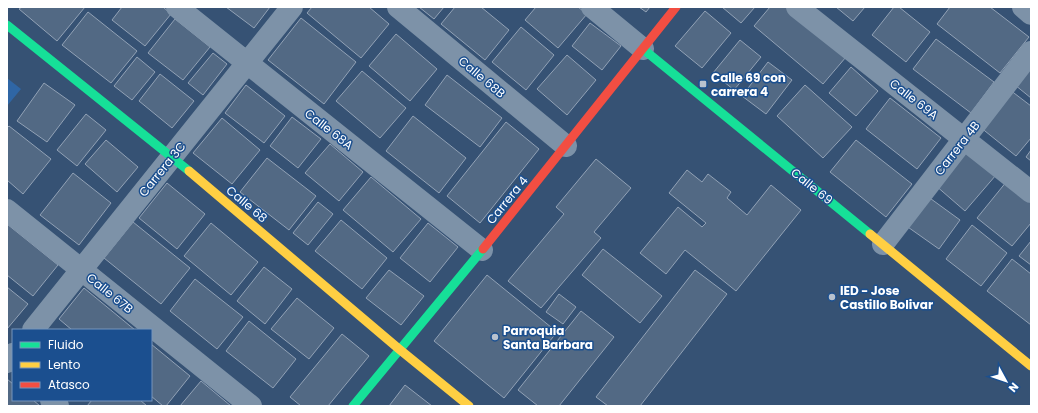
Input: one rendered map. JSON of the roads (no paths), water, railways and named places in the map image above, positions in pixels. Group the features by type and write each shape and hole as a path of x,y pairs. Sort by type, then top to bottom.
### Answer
{"street":[{"name":"Calle 68A","path":"176,7 482,250"},
{"name":"Carrera 3C","path":"33,329 292,7"},
{"name":"Calle 68B","path":"398,7 566,146"},
{"name":"Calle 69","path":"592,7 1031,366"},
{"name":"Carrera 4","path":"353,406 482,250 676,7"},
{"name":"Calle 69A","path":"797,7 1031,192"},
{"path":"1023,7 1031,14"},
{"name":"Calle 68","path":"7,25 172,156 399,349 469,406"},
{"name":"Carrera 4B","path":"883,244 1031,52"},
{"name":"Calle 67B","path":"7,210 251,406"}],"place":[{"name":"Calle 69 con carrera 4","path":"703,84"},
{"name":"IED - Jose Castillo Bolivar","path":"832,297"},
{"name":"Parroquia Santa Barbara","path":"495,337"}]}
